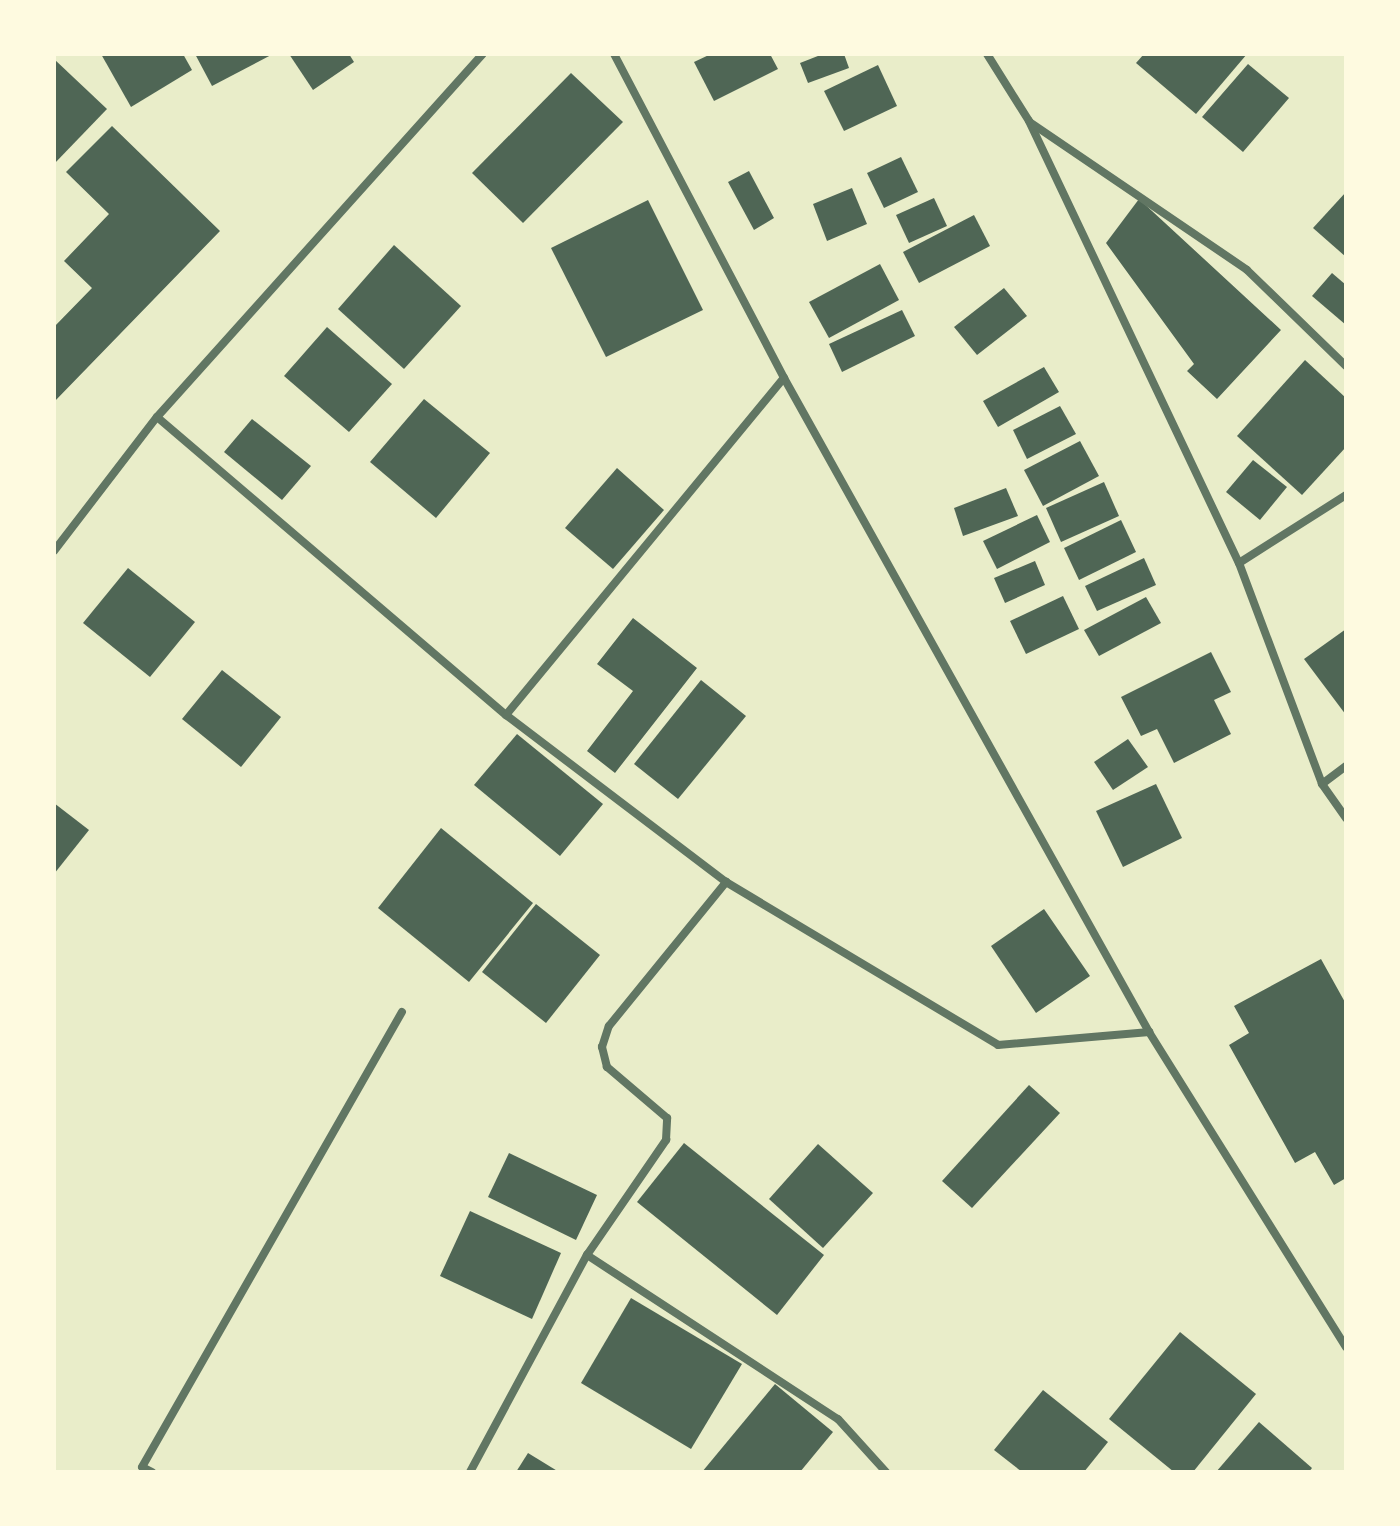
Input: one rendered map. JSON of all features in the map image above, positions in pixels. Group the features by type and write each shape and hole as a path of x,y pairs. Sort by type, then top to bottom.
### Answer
{"street":[{"path":"54,551 157,417 483,54"},
{"path":"614,54 784,378 1149,1032 1346,1347"},
{"path":"987,54 1029,121 1239,563 1322,784 1346,818"},
{"path":"1029,121 1247,270 1346,366"},
{"path":"506,715 784,378"},
{"path":"157,417 506,715 726,882 998,1045 1149,1032"},
{"path":"1239,563 1346,495"},
{"path":"1322,784 1346,766"},
{"path":"470,1472 587,1255 666,1140 667,1118 607,1067 602,1047 609,1026 726,882"},
{"path":"152,1472 141,1470 402,1012"},
{"path":"587,1255 838,1419 886,1472"}],"building":[{"path":"101,54 183,54 192,70 131,107"},
{"path":"195,54 273,54 212,86"},
{"path":"289,54 349,54 354,62 313,90"},
{"path":"711,54 770,54 778,69 714,101 694,62"},
{"path":"823,54 844,54 849,68 808,83 800,63"},
{"path":"1144,54 1247,54 1196,114 1136,63"},
{"path":"54,59 107,109 54,164"},
{"path":"1248,64 1289,98 1243,152 1202,117"},
{"path":"878,65 897,106 844,131 824,91"},
{"path":"571,73 623,122 523,223 472,173"},
{"path":"112,126 220,231 54,402 54,327 92,288 64,261 109,214 66,172"},
{"path":"901,157 918,192 884,208 867,173"},
{"path":"749,171 774,218 754,230 728,182"},
{"path":"852,188 867,224 827,241 813,204"},
{"path":"1346,192 1346,257 1313,228"},
{"path":"934,198 947,226 909,243 896,215"},
{"path":"1139,199 1281,330 1217,399 1187,371 1194,364 1106,243"},
{"path":"648,200 703,310 606,357 551,248"},
{"path":"974,215 990,246 919,283 903,252"},
{"path":"394,245 461,306 404,369 338,309"},
{"path":"880,264 899,300 829,338 809,302"},
{"path":"1332,273 1346,285 1346,325 1312,296"},
{"path":"1004,288 1027,316 977,355 954,327"},
{"path":"902,310 915,336 842,372 829,344"},
{"path":"327,327 392,384 349,432 284,376"},
{"path":"1305,360 1346,398 1346,447 1302,495 1237,436"},
{"path":"1044,367 1059,392 998,427 983,401"},
{"path":"424,399 490,453 436,518 370,462"},
{"path":"1060,406 1076,434 1027,459 1013,430"},
{"path":"252,419 311,466 282,500 224,452"},
{"path":"1080,441 1099,476 1043,506 1024,470"},
{"path":"1253,460 1287,487 1260,520 1226,492"},
{"path":"617,468 664,510 613,569 565,528"},
{"path":"1104,482 1119,516 1061,542 1046,508"},
{"path":"1006,488 1018,516 963,536 954,508"},
{"path":"1037,515 1050,542 997,569 983,541"},
{"path":"1121,520 1136,552 1079,580 1064,548"},
{"path":"1144,558 1156,585 1097,611 1085,586"},
{"path":"1035,561 1045,585 1005,603 994,578"},
{"path":"128,568 195,622 150,677 83,623"},
{"path":"1063,596 1079,629 1026,654 1010,621"},
{"path":"1146,597 1161,623 1099,656 1084,630"},
{"path":"633,618 697,668 615,773 587,751 633,691 597,664"},
{"path":"1346,629 1346,715 1304,659"},
{"path":"1211,652 1231,692 1214,700 1231,734 1174,763 1157,729 1141,736 1121,697"},
{"path":"222,670 281,717 241,767 182,719"},
{"path":"701,680 746,716 678,799 634,764"},
{"path":"517,734 603,804 560,856 474,785"},
{"path":"1128,739 1148,767 1113,790 1094,762"},
{"path":"1156,784 1182,838 1123,867 1096,811"},
{"path":"54,803 89,830 54,874"},
{"path":"441,828 533,903 469,982 378,908"},
{"path":"536,904 600,955 546,1023 482,972"},
{"path":"1044,909 1090,976 1036,1013 991,946"},
{"path":"1321,959 1346,1004 1346,1178 1334,1185 1315,1152 1295,1163 1229,1045 1249,1033 1234,1006"},
{"path":"1029,1085 1060,1113 972,1208 942,1181"},
{"path":"684,1143 824,1255 777,1315 637,1202"},
{"path":"818,1144 873,1193 823,1248 769,1199"},
{"path":"509,1153 597,1195 576,1240 488,1197"},
{"path":"470,1211 561,1253 532,1319 440,1276"},
{"path":"631,1298 742,1364 691,1449 581,1383"},
{"path":"1180,1332 1256,1394 1193,1472 1174,1472 1109,1419"},
{"path":"775,1384 833,1432 800,1472 702,1472"},
{"path":"1043,1390 1108,1442 1084,1472 1022,1472 994,1450"},
{"path":"1259,1422 1312,1468 1309,1472 1216,1472"},
{"path":"528,1453 559,1472 516,1472"}]}
